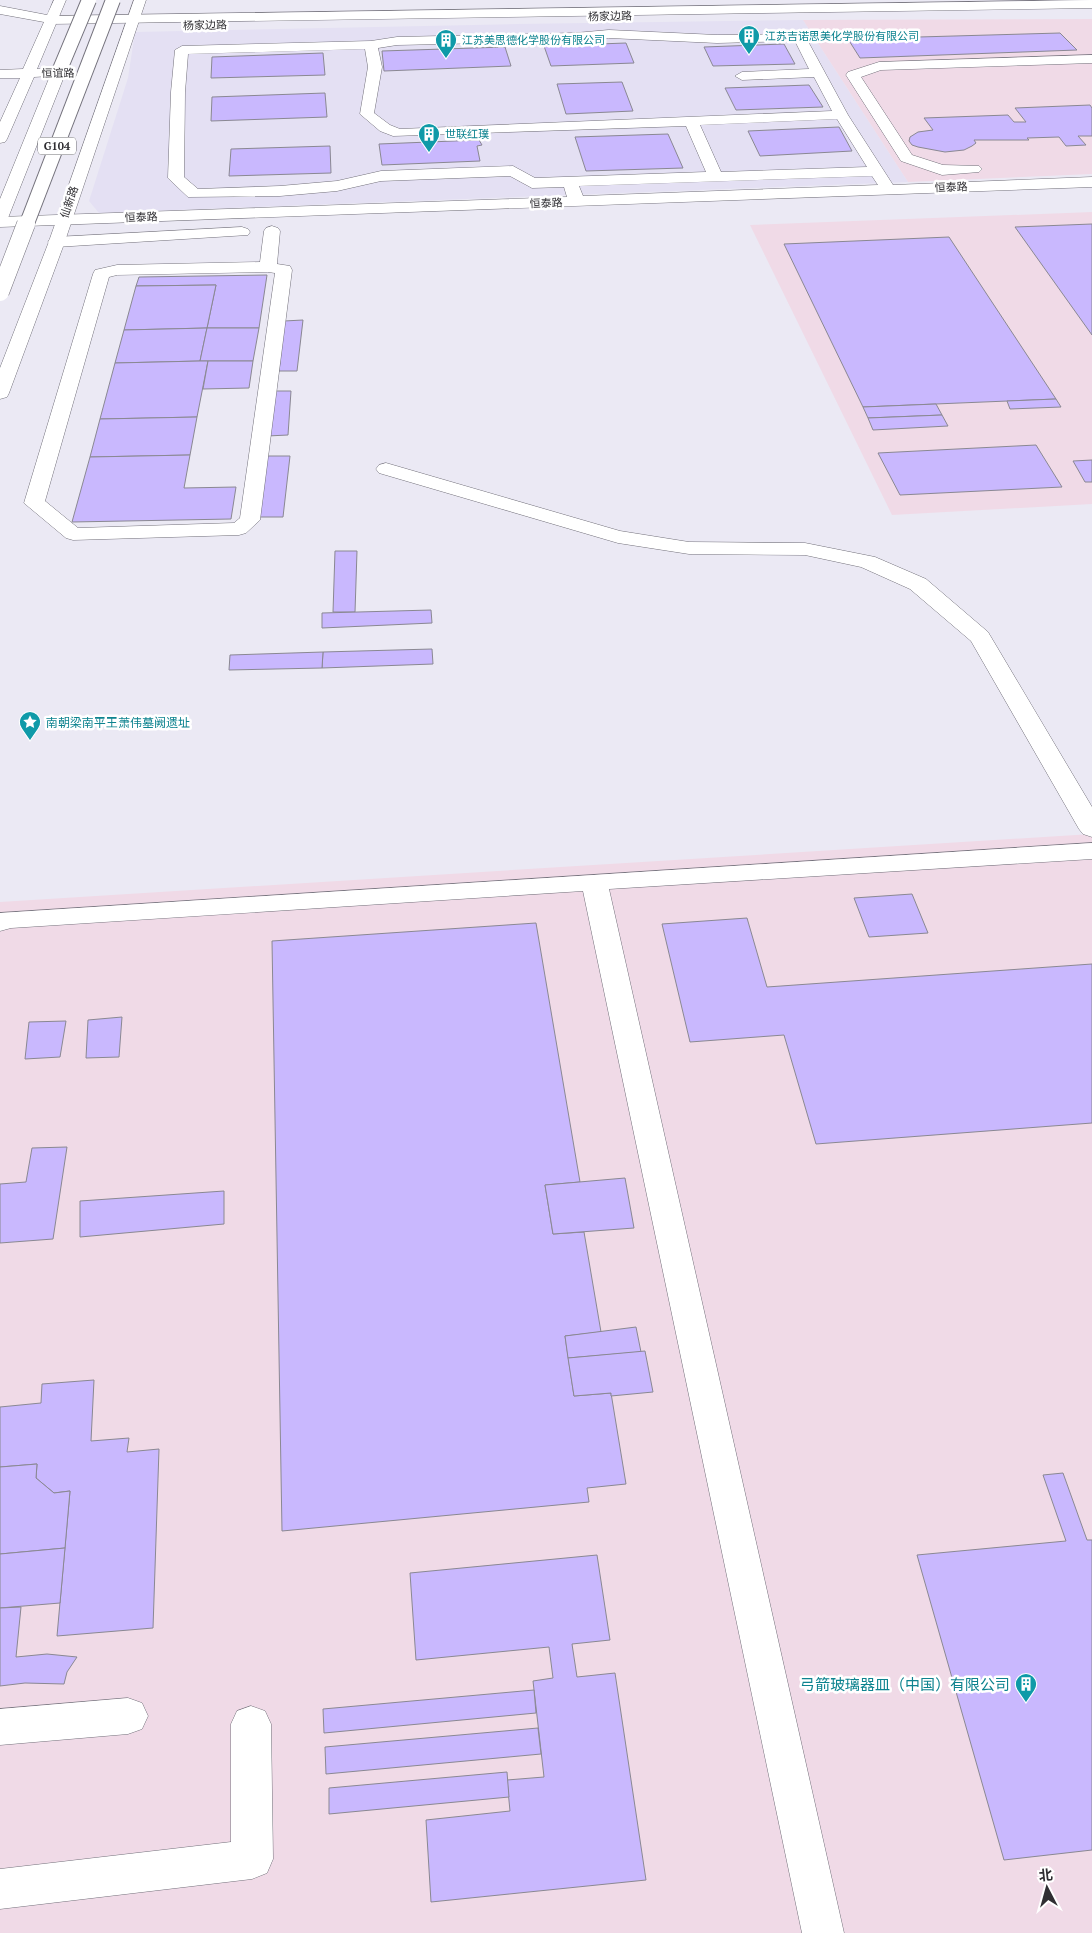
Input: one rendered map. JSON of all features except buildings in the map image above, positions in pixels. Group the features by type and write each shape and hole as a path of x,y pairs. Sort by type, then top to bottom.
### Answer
{"street":[{"name":"G104","path":"0,292 113,0"},
{"path":"355,0 355,15"},
{"name":"杨家边路","path":"42,1 71,3 134,15 160,26 785,12 1092,11"},
{"path":"0,139 51,20 71,3"},
{"path":"0,218 58,74 71,3"},
{"name":"杨家边路","path":"0,10 51,20 134,15 355,15 514,6 1092,4"},
{"path":"785,12 841,115 889,190"},
{"name":"仙新路","path":"0,393 56,242 134,15"},
{"path":"437,20 442,41"},
{"path":"766,31 796,33"},
{"path":"334,38 442,41 575,37 609,34 717,39 796,33"},
{"path":"397,41 370,45 182,50 178,92 176,178 194,194 328,187 380,176 513,171 532,184 876,171"},
{"path":"370,45 375,67 367,114 385,128 398,133 841,115"},
{"path":"992,168 942,170 906,158 853,75 879,66 1086,59 1092,73"},
{"name":"恒谊路","path":"0,84 27,79 115,72"},
{"path":"742,76 818,73"},
{"name":"恒谊路","path":"0,74 27,79"},
{"path":"691,121 716,177"},
{"path":"570,182 577,202"},
{"name":"恒泰路","path":"0,222 1092,182"},
{"name":"恒泰路","path":"56,242 281,231 268,267"},
{"path":"268,267 284,270 250,520 239,529 73,534 34,504 101,274 117,270 268,267"},
{"path":"386,468 618,536 689,548 805,549 866,562 918,584 980,637 1043,742 1092,829"},
{"path":"0,923 6,920 1092,851"},
{"path":"594,882 822,1933"},
{"path":"0,1727 128,1716"},
{"path":"0,1889 252,1860 250,1724"}],"shaded area":[{"path":"1092,19 1092,174 908,182 803,20"},
{"path":"803,20 908,182 99,213 89,201 128,78 135,32"},
{"path":"1092,212 1092,504 892,515 750,225"},
{"path":"1092,834 1092,1933 0,1933 0,902"}],"place":[{"name":"江苏吉诺思美化学股份有限公司","path":"749,55"},
{"name":"江苏美思德化学股份有限公司","path":"446,59"},
{"name":"世联红璞","path":"429,153"},
{"name":"南朝梁南平王萧伟墓阙遗址","path":"30,741"},
{"name":"弓箭玻璃器皿（中国）有限公司","path":"1026,1703"}]}
